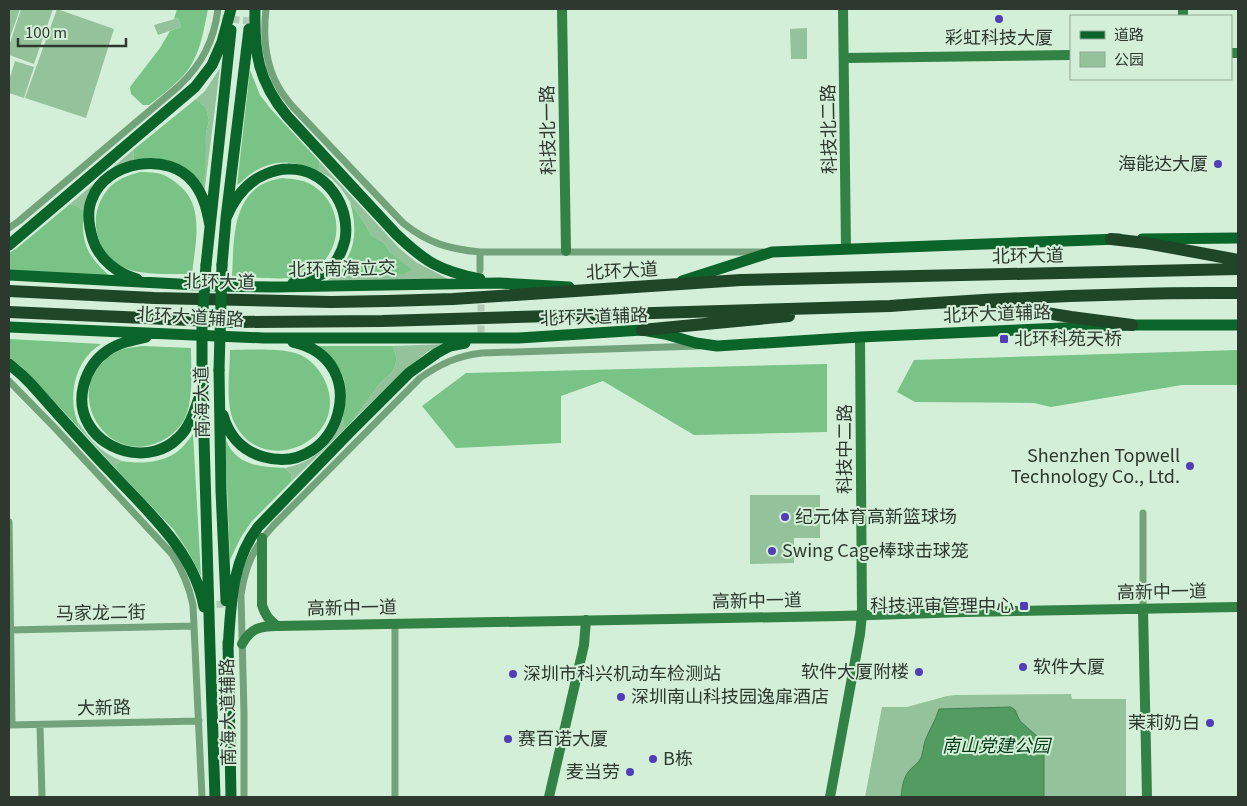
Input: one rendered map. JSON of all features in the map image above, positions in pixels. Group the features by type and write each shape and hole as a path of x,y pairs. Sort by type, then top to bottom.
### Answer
{"highway":[{"path":"1111,239 1146,243 1238,260"},
{"name":"北环大道","path":"9,291 154,298 331,302 453,299 759,280 1238,269"},
{"path":"642,330 890,306 964,301 1238,293"},
{"path":"964,301 1132,325"},
{"path":"9,312 236,322 382,321 890,306"}],"main road":[{"name":"南海大道","path":"215,797 202,392 202,325 206,265 232,9"},
{"path":"9,245 195,87 205,76 215,59 232,9"},
{"name":"南海大道","path":"232,797 221,491 219,370 222,265 226,218 253,9"},
{"path":"253,9 256,44 262,75 277,104 287,116 396,234 419,254 434,265 451,272 499,283"},
{"path":"156,283 131,277 117,270 105,260 95,246 88,216 91,200 98,188 109,176 123,168 139,164 155,163 169,166 193,182 202,196 210,226"},
{"path":"226,218 238,195 249,184 275,170 288,168 302,170 314,175 335,194 342,206 346,231 344,244 333,266 325,273 315,277 274,287"},
{"path":"664,286 772,252 1111,239 1238,238"},
{"name":"北环大道辅路","path":"9,275 156,283"},
{"name":"北环南海立交","path":"156,283 274,287 499,283"},
{"name":"北环大道辅路","path":"499,283 601,289"},
{"name":"北环大道辅路","path":"9,327 264,338 518,338 642,330 717,346 860,337 1132,325 1238,325"},
{"path":"175,334 129,340 106,351 91,369 85,381 82,393 84,416 89,426 106,443 127,452 138,454 149,452 171,444 186,430 202,392"},
{"path":"220,402 226,424 240,445 248,451 270,459 293,459 302,456 320,444 328,434 338,414 340,404 340,384 331,365 306,346 283,340 264,338"},
{"path":"228,649 232,591 239,562 251,536 265,520 350,432 410,373 424,362 450,346 518,338"},
{"path":"9,364 26,379 157,521 182,554 194,575 199,589 205,611 210,649"}],"street":[{"path":"9,228 190,75 201,61 209,46 220,18 218,9"},
{"path":"266,9 261,22 271,70 279,88 293,107 414,233 444,247 480,252 772,252"},
{"name":"科技北一路","path":"562,9 566,251"},
{"name":"科技北二路","path":"843,9 846,249"},
{"path":"844,58 1070,55"},
{"path":"480,252 480,270"},
{"name":"科技中二路","path":"830,797 862,615 860,337"},
{"name":"南海大道辅路","path":"244,797 242,626 239,604 244,576 252,556 262,538 273,526 420,378 445,362 482,350 717,346"},
{"name":"南海大道辅路","path":"9,381 172,554 183,573 195,605 194,626 202,797"},
{"path":"1143,514 1146,797"},
{"path":"9,522 10,725"},
{"path":"262,538 262,605 266,616 277,626"},
{"name":"高新中一道","path":"242,644 253,630 277,626 1238,607"},
{"path":"549,797 584,645 586,620"},
{"path":"394,623 395,797"},
{"name":"马家龙二街","path":"10,630 194,626"},
{"name":"大新路","path":"10,725 199,721"},
{"path":"40,725 42,797"}],"green space":[{"path":"9,9 20,9 9,40"},
{"path":"21,9 53,9 34,64 9,55 9,46"},
{"path":"57,9 114,29 86,118 25,98"},
{"path":"178,18 181,27 158,35 154,25"},
{"path":"807,28 807,59 791,59 790,29"},
{"path":"15,61 34,67 24,98 9,93 9,81"},
{"path":"220,68 204,195 202,189 206,133 209,120 206,108 196,99 205,91"},
{"path":"133,150 134,160 119,166 84,212 79,207 70,204"},
{"path":"319,161 399,248 416,262 452,281 324,283 336,274 354,275 369,272 403,274 403,263 390,252 384,243 371,235 340,187 331,178 318,171 320,167"},
{"path":"445,344 427,352 354,419 380,383 393,371 397,360 393,346"},
{"path":"343,417 345,429 292,481 291,474 285,468 305,461 321,451 334,436"},
{"path":"78,422 97,445 108,454 122,461 116,465 117,470 79,428"},
{"name":"纪元体育高新篮球场","path":"750,495 820,495 820,538 794,538 794,563 750,564"},
{"name":"南山党建公园","path":"1071,694 1072,699 1126,699 1126,797 865,797 882,707 907,707 955,695"}],"shaded area":[{"path":"177,9 208,9 196,56 186,73 179,80 149,105 143,105 131,94 130,87 160,48 170,31 181,27 178,18 174,19"},
{"path":"250,70 260,95 319,161 320,167 318,171 291,163 275,163 258,169 237,185"},
{"path":"196,99 206,108 209,120 206,133 205,172 202,189 182,171 165,160 147,158 134,160 133,150"},
{"path":"140,172 166,176 180,186 188,195 196,215 196,239 192,274 150,273 127,269 116,263 101,244 97,233 96,221 97,209 102,198 116,182"},
{"path":"282,178 308,183 326,197 333,209 336,222 336,235 332,248 325,260 315,269 302,276 278,278 232,276 234,236 241,210 255,189 267,182"},
{"path":"350,202 371,235 384,243 390,252 412,270 403,274 369,272 354,275 336,274 348,257 354,240 353,212"},
{"path":"70,204 79,207 84,212 83,232 87,249 103,270 111,277 9,271 9,253"},
{"path":"9,339 101,344 85,360 75,380 73,402 79,428 23,368 9,357"},
{"path":"142,346 191,348 191,394 184,420 174,433 151,445 134,447 118,442 105,433 96,421 90,406 89,390 93,375 106,359 120,350"},
{"path":"316,346 393,346 397,360 393,371 380,383 345,429 343,417 346,388 342,374 334,362"},
{"path":"230,350 288,351 305,357 313,364 325,381 330,402 326,421 315,435 300,446 282,451 264,449 247,440 234,422 231,414 229,387"},
{"path":"1238,350 1238,385 1182,385 1051,407 1034,403 915,402 897,392 914,360"},
{"path":"827,364 827,432 694,435 603,381 561,396 561,443 456,448 422,406 466,373"},
{"path":"193,434 201,576 174,530 117,470 116,465 122,461 149,462 168,457 180,450"},
{"path":"225,437 230,449 244,461 257,465 285,468 291,474 292,481 252,521 241,537 230,560"},
{"path":"1011,707 1015,710 1020,721 1044,745 1044,797 901,797 905,777 922,756 925,741 939,709"}],"tunnel":[{"path":"222,18 258,22"},
{"path":"481,294 481,346"},
{"path":"206,605 230,604"}],"place":[{"name":"彩虹科技大厦","path":"999,19"},
{"name":"海能达大厦","path":"1218,164"},
{"name":"北环科苑天桥","path":"1004,339"},
{"name":"Shenzhen Topwell Technology Co., Ltd.","path":"1190,466"},
{"name":"纪元体育高新篮球场","path":"785,517"},
{"name":"Swing Cage棒球击球笼","path":"772,551"},
{"name":"科技评审管理中心","path":"1024,606"},
{"name":"软件大厦","path":"1023,667"},
{"name":"软件大厦附楼","path":"919,672"},
{"name":"深圳市科兴机动车检测站","path":"513,674"},
{"name":"深圳南山科技园逸扉酒店","path":"621,697"},
{"name":"茉莉奶白","path":"1210,723"},
{"name":"赛百诺大厦","path":"508,739"},
{"name":"B栋","path":"653,759"},
{"name":"麦当劳","path":"630,772"}]}
